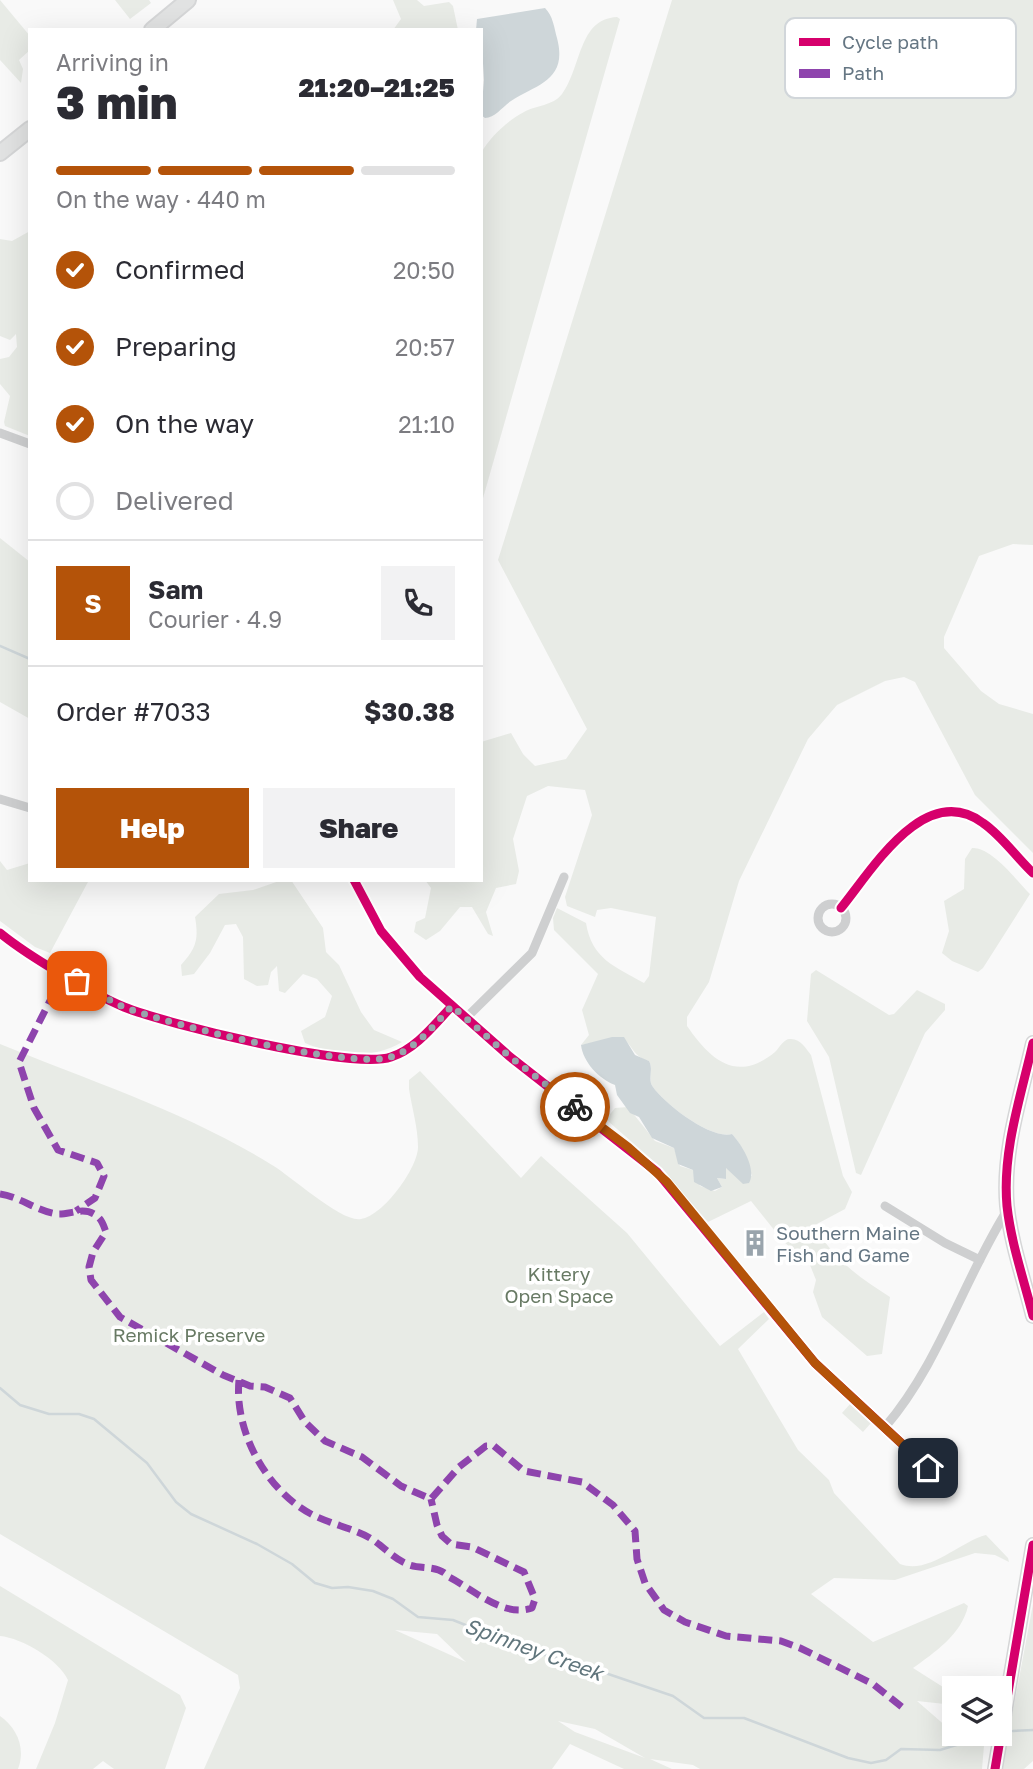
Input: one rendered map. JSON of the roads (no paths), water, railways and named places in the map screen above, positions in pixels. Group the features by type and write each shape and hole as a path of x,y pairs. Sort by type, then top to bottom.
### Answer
{"main road":[{"path":"154,28 188,0"},
{"path":"0,153 28,131"}],"street":[{"path":"0,433 28,443"},
{"path":"0,799 28,806"},
{"path":"841,908 908,828 940,813 957,812 980,820 1033,873"},
{"path":"465,1018 532,953 564,877"},
{"path":"355,882 373,919 390,944 465,1018 657,1172 815,1363 941,1480"},
{"path":"0,933 126,1008 332,1058 370,1061 397,1055 414,1044 452,1006"},
{"path":"1033,1043 1028,1084 1009,1153 1007,1209 1033,1316"},
{"path":"885,1206 945,1243 980,1260"},
{"path":"885,1427 904,1403 951,1323 1007,1209"},
{"path":"995,1769 1033,1545"}],"waterway":[{"path":"0,646 28,658"},
{"name":"Spinney Creek","path":"0,1388 20,1405 49,1414 79,1414 94,1419 147,1463 176,1502 191,1514 257,1544 292,1564 315,1583 332,1588 348,1587 373,1591 393,1599 418,1617 453,1620 483,1632 508,1635 540,1654 567,1660 673,1696 704,1718 744,1718 848,1758 871,1763 886,1760 901,1749 940,1750 953,1746"},
{"name":"Spinney Creek","path":"1013,1731 1033,1730"}],"place":[{"name":"Southern Maine Fish and Game","path":"755,1243"}],"park label":[{"name":"Kittery Open Space","path":"559,1284"},
{"name":"Remick Preserve","path":"189,1334"}]}
